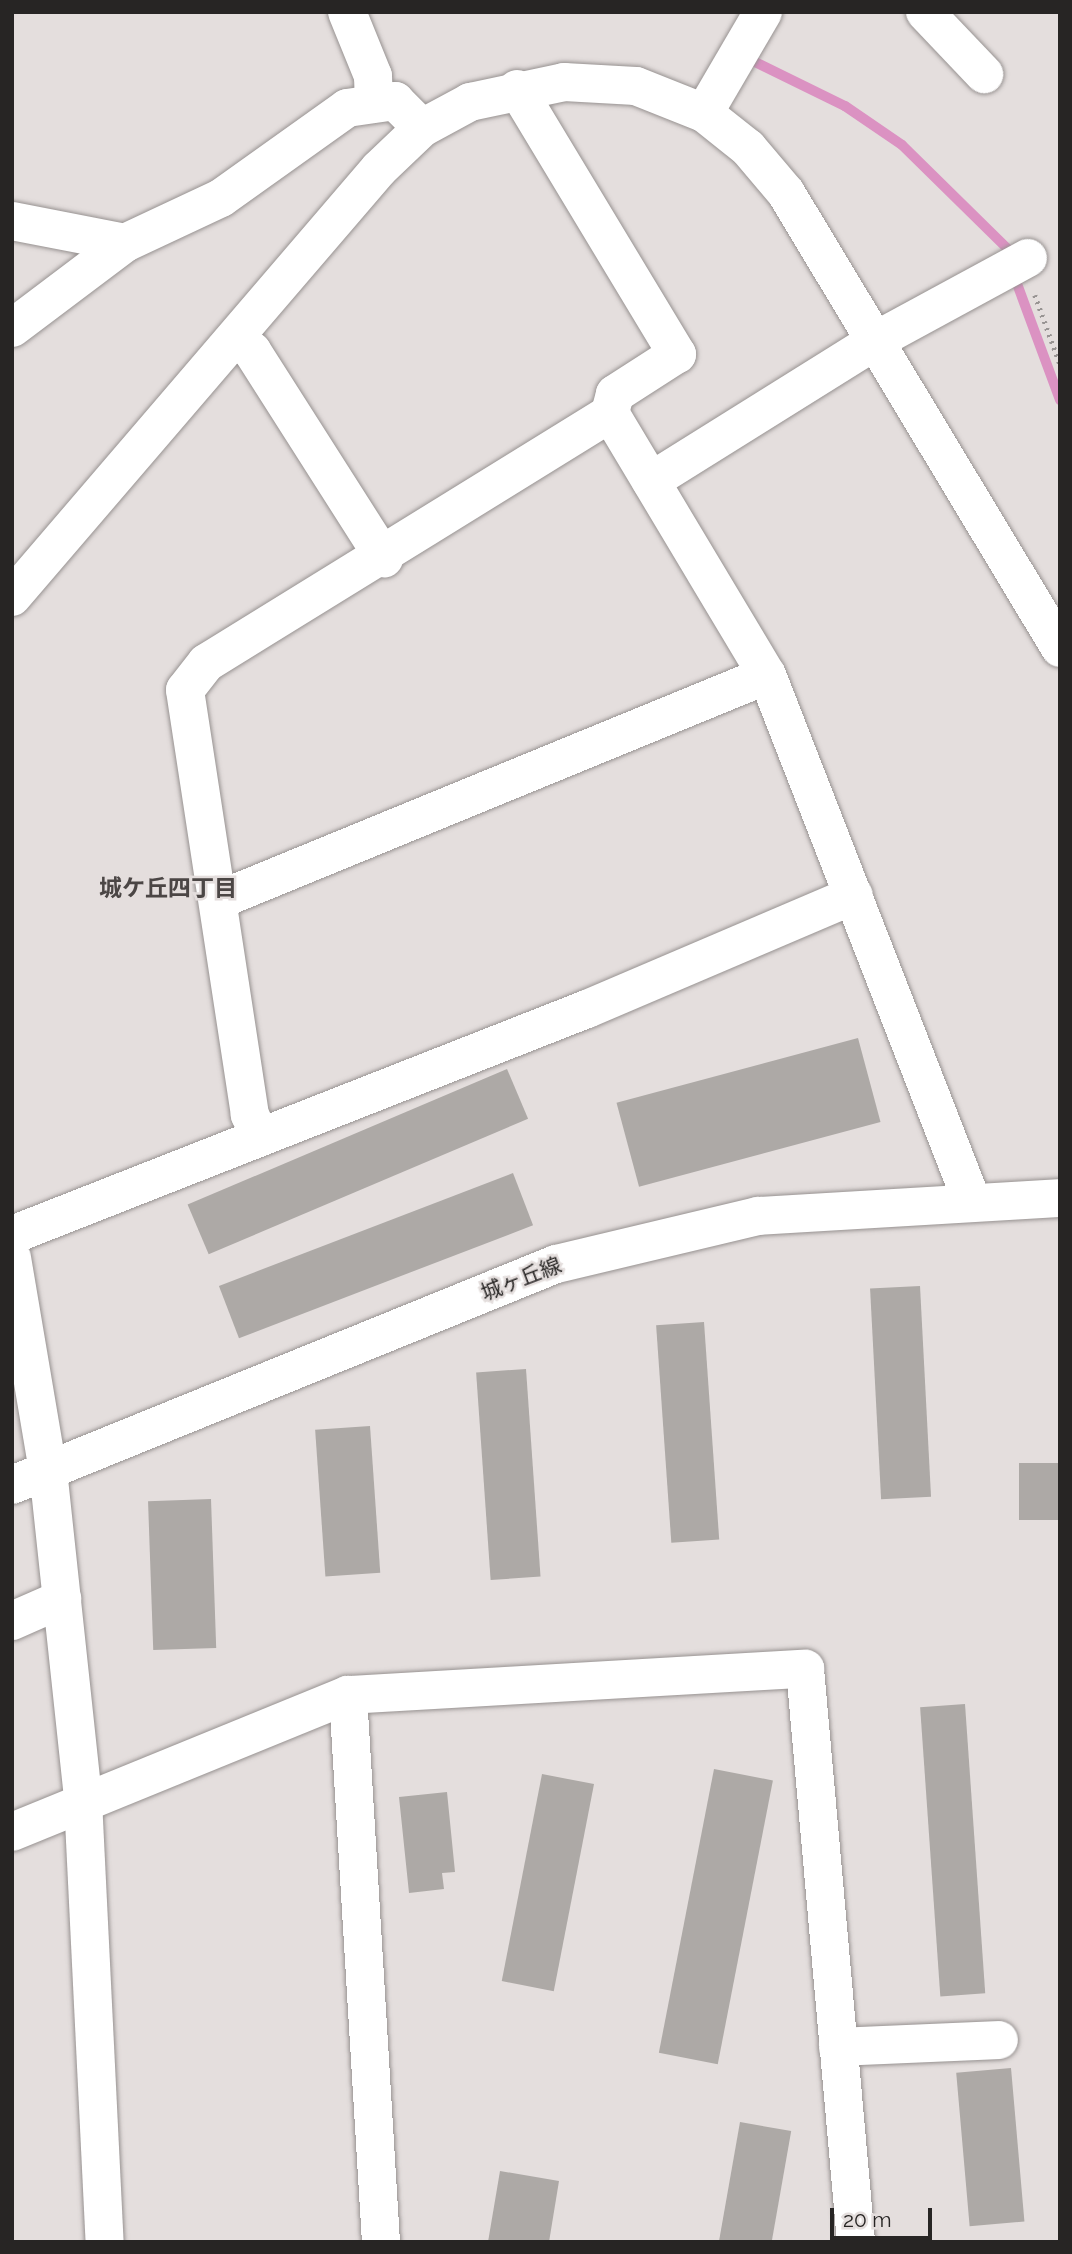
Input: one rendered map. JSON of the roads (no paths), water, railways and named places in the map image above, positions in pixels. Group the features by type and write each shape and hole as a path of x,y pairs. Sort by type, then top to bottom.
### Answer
{"street":[{"path":"346,12 373,76 374,100"},
{"path":"704,113 763,12"},
{"path":"925,12 984,74"},
{"path":"12,597 379,169 422,128 470,102 517,89 564,82 636,86 704,113 748,148 786,193 1060,648"},
{"path":"261,1137 250,1115 219,900 184,713 185,690 206,663 383,558 610,413 615,394 677,354 517,89"},
{"path":"12,328 125,243 220,198 347,108 374,100 395,101 422,128"},
{"path":"12,221 125,243"},
{"path":"651,481 874,341 1028,258"},
{"path":"236,338 252,351 383,558"},
{"path":"610,413 767,675 971,1199"},
{"path":"219,900 767,675"},
{"path":"12,1235 261,1137 854,895"},
{"name":"城ヶ丘線","path":"12,1485 556,1264 758,1216 971,1199 1060,1198"},
{"path":"12,1258 48,1469 83,1800 104,2242"},
{"path":"12,1621 62,1599"},
{"path":"12,1832 83,1800 348,1695 805,1669 856,2242"},
{"path":"348,1695 382,2242"},
{"path":"838,2047 999,2040"}],"waterway":[{"path":"755,62 845,106 902,145 1008,249"},
{"path":"1016,281 1060,400"}],"district":[{"name":"城ケ丘四丁目","path":"168,888"}]}
